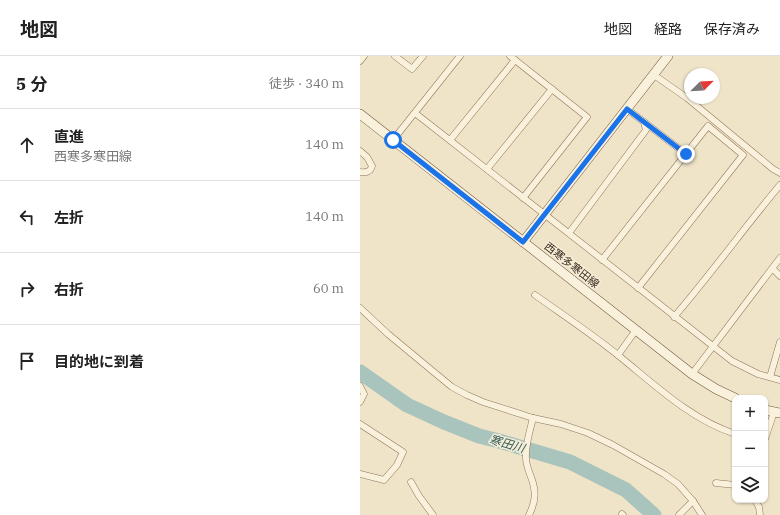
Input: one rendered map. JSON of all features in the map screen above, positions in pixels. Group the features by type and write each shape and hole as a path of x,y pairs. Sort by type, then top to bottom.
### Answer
{"main road":[{"path":"523,242 668,56"},
{"name":"西寒多寒田線","path":"360,114 692,374 716,389 732,397"}],"street":[{"path":"360,61 364,56"},
{"path":"395,56 412,69 423,56"},
{"path":"393,140 460,56"},
{"path":"450,140 512,58 587,117 523,198"},
{"path":"654,75 687,98 773,169 780,173"},
{"path":"487,169 552,90"},
{"path":"627,109 686,154"},
{"path":"415,113 732,362 758,374 780,380"},
{"path":"569,234 646,130 644,122"},
{"path":"602,260 708,126 743,154 638,288"},
{"path":"360,151 367,157 372,167 371,170 367,172 360,172"},
{"path":"674,317 692,297 780,185"},
{"path":"692,374 780,258"},
{"path":"773,269 780,276"},
{"path":"535,295 618,355 655,386 687,409 708,422 732,433"},
{"path":"360,308 388,334 452,387 482,402 533,418 561,424 588,433 613,445 664,474 678,484 693,501 702,515"},
{"path":"618,355 636,330"},
{"path":"770,377 780,342"},
{"path":"360,386 364,394 360,402"},
{"path":"767,431 773,412"},
{"path":"529,515 535,500 534,487 526,464 526,452 533,418"},
{"path":"360,424 403,452 397,465 384,480 360,474"},
{"path":"411,482 433,515"},
{"path":"716,483 732,486"},
{"path":"679,515 693,501"},
{"path":"757,503 760,515"}],"waterway":[{"name":"寒田川","path":"360,372 407,405 444,422 479,436 570,462 626,490 654,515"}],"route":[{"path":"393,140 523,242 627,109 686,154"}]}
